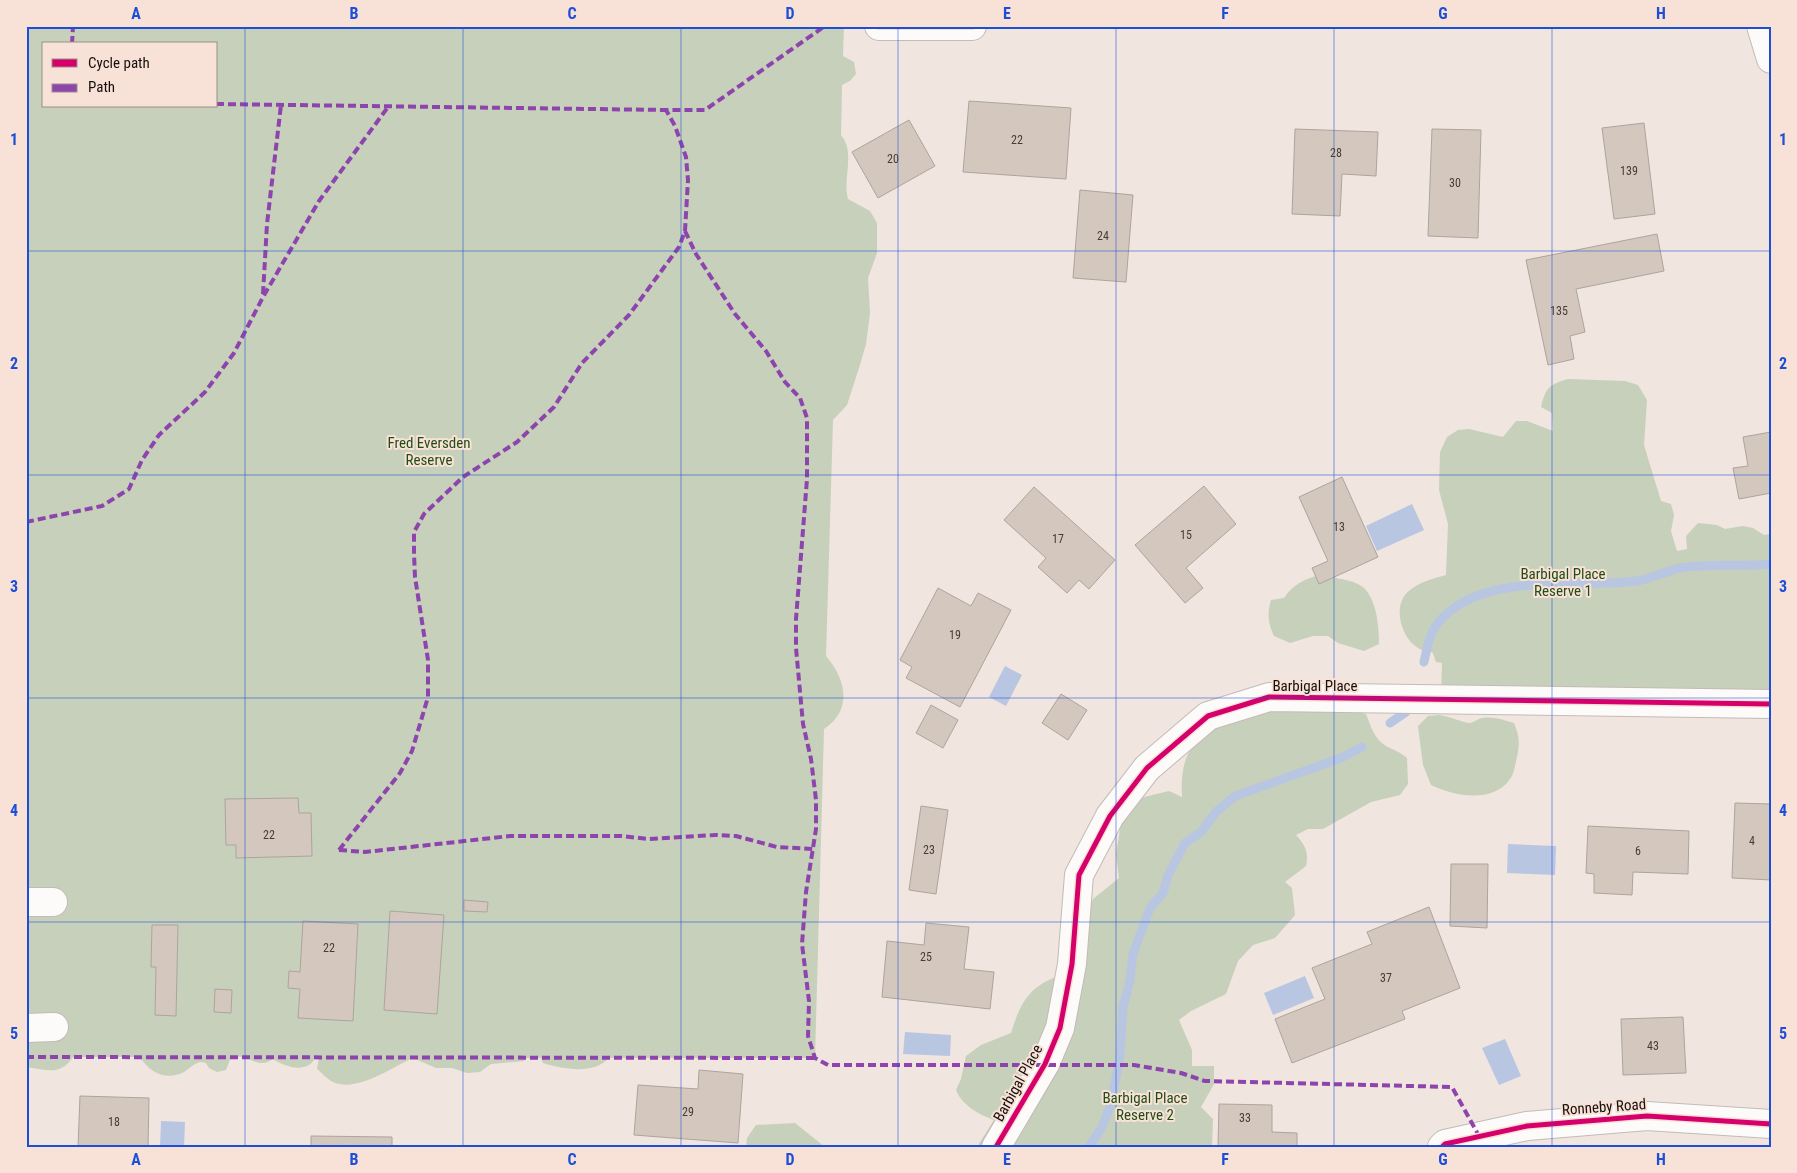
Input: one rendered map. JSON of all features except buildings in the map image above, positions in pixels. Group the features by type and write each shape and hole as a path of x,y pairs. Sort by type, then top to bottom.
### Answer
{"street":[{"path":"897,26 972,26"},
{"path":"1761,26 1771,59"},
{"name":"Barbigal Place","path":"996,1147 1045,1064 1060,1028 1072,964 1079,875 1110,816 1147,768 1208,716 1269,697 1771,704"},
{"path":"26,1028 54,1027"},
{"name":"Ronneby Road","path":"1442,1147 1444,1144 1527,1126 1647,1116 1771,1124"}],"green space":[{"name":"Fred Eversden Reserve","path":"26,26 844,26 843,56 854,62 856,74 850,81 842,85 841,135 848,150 846,183 848,199 870,211 877,223 877,253 868,278 870,313 866,344 847,405 833,420 826,656 833,665 842,684 843,704 833,721 824,729 815,1058 609,1058 595,1067 568,1069 543,1063 541,1058 526,1058 524,1061 491,1064 480,1072 467,1073 452,1068 436,1068 413,1058 374,1078 353,1084 331,1081 317,1069 319,1058 315,1058 307,1066 296,1068 273,1059 260,1063 245,1057 231,1057 226,1070 217,1072 209,1068 206,1063 201,1062 184,1072 171,1076 154,1071 140,1057 73,1057 63,1067 46,1070 26,1067"},
{"name":"Barbigal Place Reserve 1","path":"1568,379 1625,381 1638,385 1647,400 1644,445 1661,501 1671,504 1674,515 1671,531 1677,551 1687,549 1686,536 1698,523 1717,525 1725,529 1743,526 1753,528 1764,535 1771,534 1771,704 1441,700 1442,663 1436,662 1433,653 1420,649 1412,643 1407,637 1400,620 1401,604 1404,596 1410,590 1432,579 1446,575 1448,524 1439,490 1440,452 1447,437 1458,430 1469,429 1503,437 1516,421 1527,421 1553,431 1552,413 1541,407 1543,400 1552,385"},
{"path":"1319,575 1349,581 1364,588 1374,607 1378,622 1379,644 1364,651 1338,643 1328,636 1313,636 1290,643 1274,636 1269,618 1271,600 1284,598 1299,583"},
{"name":"Barbigal Place Reserve 2","path":"1258,708 1350,710 1366,714 1373,732 1379,740 1407,758 1408,784 1400,795 1371,802 1323,829 1308,829 1296,835 1304,846 1307,857 1306,866 1285,882 1292,888 1295,915 1275,938 1253,945 1238,961 1226,994 1191,1011 1179,1020 1192,1050 1192,1066 1214,1066 1214,1084 1201,1107 1213,1119 1212,1147 977,1147 994,1120 971,1108 958,1095 956,1090 961,1079 966,1056 981,1045 1011,1033 1023,1003 1034,989 1062,975 1093,899 1119,878 1116,854 1121,824 1140,798 1169,791 1182,797 1182,776 1192,747 1212,729"},
{"path":"1439,715 1470,723 1482,718 1490,718 1514,723 1519,742 1518,751 1515,768 1510,779 1503,787 1494,792 1472,796 1461,795 1431,785 1423,765 1418,726 1428,716"},
{"path":"795,1123 825,1147 746,1147 747,1138 756,1125"}],"water":[{"path":"1412,504 1424,530 1377,551 1366,526"},
{"path":"1005,666 1022,675 1006,706 989,697"},
{"path":"1508,844 1556,846 1555,875 1507,873"},
{"path":"1305,976 1314,998 1273,1015 1264,993"},
{"path":"905,1032 951,1035 950,1056 903,1054"},
{"path":"1505,1039 1521,1076 1499,1085 1482,1048"},
{"path":"161,1121 185,1122 184,1147 160,1147"}],"waterway":[{"path":"1424,662 1430,637 1438,623 1456,606 1479,595 1531,585 1636,581 1680,568 1714,565 1771,564"},
{"path":"1390,723 1406,712"},
{"path":"1089,1147 1102,1127 1111,1104 1120,1056 1123,1007 1130,980 1133,954 1150,908 1163,893 1168,875 1185,843 1201,832 1216,812 1235,796 1341,758 1362,747"}],"marked path":[{"path":"72,42 73,26"},
{"path":"339,850 400,773 412,751 428,697 428,660 415,577 414,554 414,532 424,514 463,477 517,442 554,407 582,363 629,315 679,247 685,231 688,180 686,157 675,126 666,110 705,110 825,26"},
{"path":"218,104 666,110"},
{"path":"263,294 267,224 281,105"},
{"path":"26,522 102,506 129,489 142,460 159,435 205,392 234,353 263,297 319,201 388,107"},
{"path":"685,231 696,254 735,314 766,351 785,382 800,398 807,418 807,479 796,619 796,648 803,724 811,759 816,800 816,829 806,892 802,944 809,1001 808,1036 815,1058 828,1065 1134,1065 1181,1073 1205,1081 1452,1087 1479,1136"},
{"path":"339,850 365,852 510,836 621,836 649,839 716,835 736,836 777,847 813,849"},
{"path":"26,1057 815,1058"}],"cycle path":[{"path":"879,26 972,26"},
{"path":"996,1147 1045,1064 1060,1028 1072,964 1079,875 1110,816 1147,768 1208,716 1269,697 1771,704"},
{"path":"1442,1147 1445,1144 1527,1126 1647,1116 1771,1124"}]}
